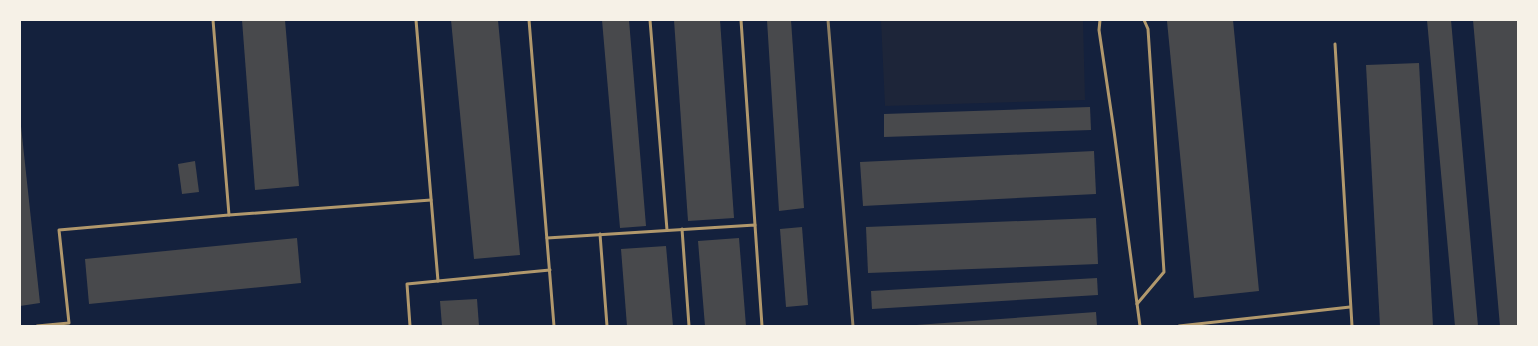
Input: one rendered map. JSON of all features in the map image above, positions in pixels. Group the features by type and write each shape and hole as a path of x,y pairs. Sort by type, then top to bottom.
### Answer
{"lane":[{"path":"212,20 230,215"},
{"path":"416,20 438,281"},
{"path":"529,20 554,326"},
{"path":"650,20 667,230"},
{"path":"741,20 762,326"},
{"path":"1100,20 1099,30 1140,326"},
{"path":"1137,304 1164,272 1148,29 1144,20"},
{"path":"1335,44 1352,326"},
{"path":"37,326 69,323 59,230 230,215 431,200"},
{"path":"547,238 755,225"},
{"path":"682,229 689,326"},
{"path":"600,234 607,326"},
{"path":"410,326 407,284 550,270"},
{"path":"1179,326 1350,307"}],"shaded area":[{"path":"881,20 1083,20 1085,100 885,106"}],"building":[{"path":"242,20 285,20 299,186 255,190"},
{"path":"451,20 498,20 520,255 474,259"},
{"path":"602,20 629,20 646,226 620,228"},
{"path":"674,20 720,20 734,218 688,221"},
{"path":"767,20 791,20 804,208 779,211"},
{"path":"1233,20 1259,291 1194,298 1167,21"},
{"path":"1427,20 1451,20 1478,326 1455,326"},
{"path":"1473,20 1518,20 1518,326 1500,326"},
{"path":"1419,63 1433,326 1380,326 1366,65"},
{"path":"1090,107 1091,130 884,137 884,114"},
{"path":"20,117 40,303 20,306"},
{"path":"1094,151 1096,194 863,206 860,162"},
{"path":"195,161 199,192 182,194 178,164"},
{"path":"1096,218 1098,264 868,273 866,227"},
{"path":"802,227 808,305 786,307 780,229"},
{"path":"297,238 301,283 89,304 85,259"},
{"path":"739,238 746,326 705,326 698,241"},
{"path":"666,246 673,326 627,326 621,249"},
{"path":"1097,278 1098,295 872,309 871,291"},
{"path":"477,299 479,326 442,326 440,301"},
{"path":"1096,312 1097,326 916,326 916,325"}],"railway":[{"path":"828,20 853,326"}]}
